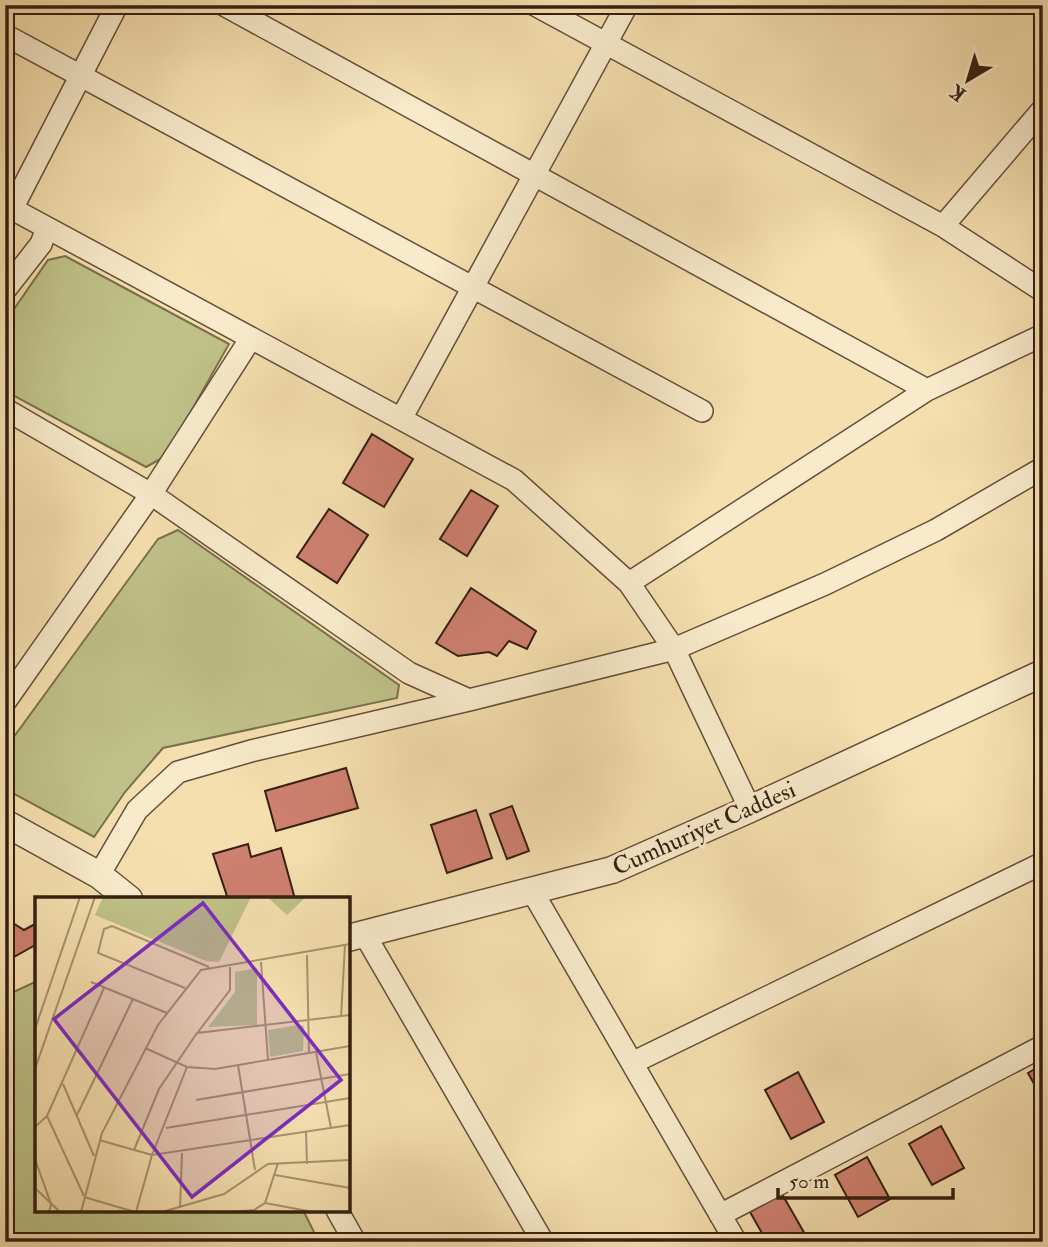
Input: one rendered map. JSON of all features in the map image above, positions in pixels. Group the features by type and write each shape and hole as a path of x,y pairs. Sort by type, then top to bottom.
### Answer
{"street":[{"path":"117,5 8,207 514,480 629,583 674,649 750,809"},
{"path":"224,5 927,390"},
{"path":"536,5 943,226 1043,291"},
{"path":"401,419 627,5"},
{"path":"5,35 702,411"},
{"path":"943,226 1043,109"},
{"path":"5,290 41,244 47,228"},
{"path":"629,583 927,390 1043,335"},
{"path":"5,702 151,494 251,338"},
{"path":"5,409 151,494 409,673 469,700"},
{"path":"99,875 137,810 178,772 251,751 674,649 825,584 936,530 1043,468"},
{"name":"Cumhuriyet Caddesi","path":"357,937 612,870 1043,673"},
{"path":"5,823 99,875 126,897"},
{"path":"632,1063 1043,863"},
{"path":"532,891 736,1242"},
{"path":"357,937 543,1242"},
{"path":"720,1214 1043,1046"},
{"path":"338,1212 355,1242"}],"green space":[{"path":"65,256 229,344 166,456 146,467 5,391 5,322 48,260"},
{"path":"178,530 399,685 397,698 163,748 125,792 94,837 5,789 5,749 158,539"},
{"path":"35,982 35,1212 304,1212 319,1242 5,1242 5,996"}],"building":[{"path":"372,434 413,459 384,507 343,483"},
{"path":"471,490 498,506 467,556 440,539"},
{"path":"329,509 368,535 337,583 297,557"},
{"path":"471,588 536,631 527,649 509,641 497,656 489,652 458,656 436,643"},
{"path":"346,768 358,808 276,831 265,791"},
{"path":"512,806 529,851 507,859 490,814"},
{"path":"476,810 492,858 447,873 431,825"},
{"path":"248,844 251,857 281,848 294,897 227,897 213,854"},
{"path":"5,918 24,930 35,924 35,945 5,962"},
{"path":"1043,1064 1043,1100 1028,1073"},
{"path":"798,1072 824,1122 791,1139 765,1090"},
{"path":"941,1126 964,1168 932,1185 909,1144"},
{"path":"867,1157 890,1199 858,1217 835,1175"},
{"path":"782,1194 806,1236 796,1242 767,1242 750,1212"}]}
